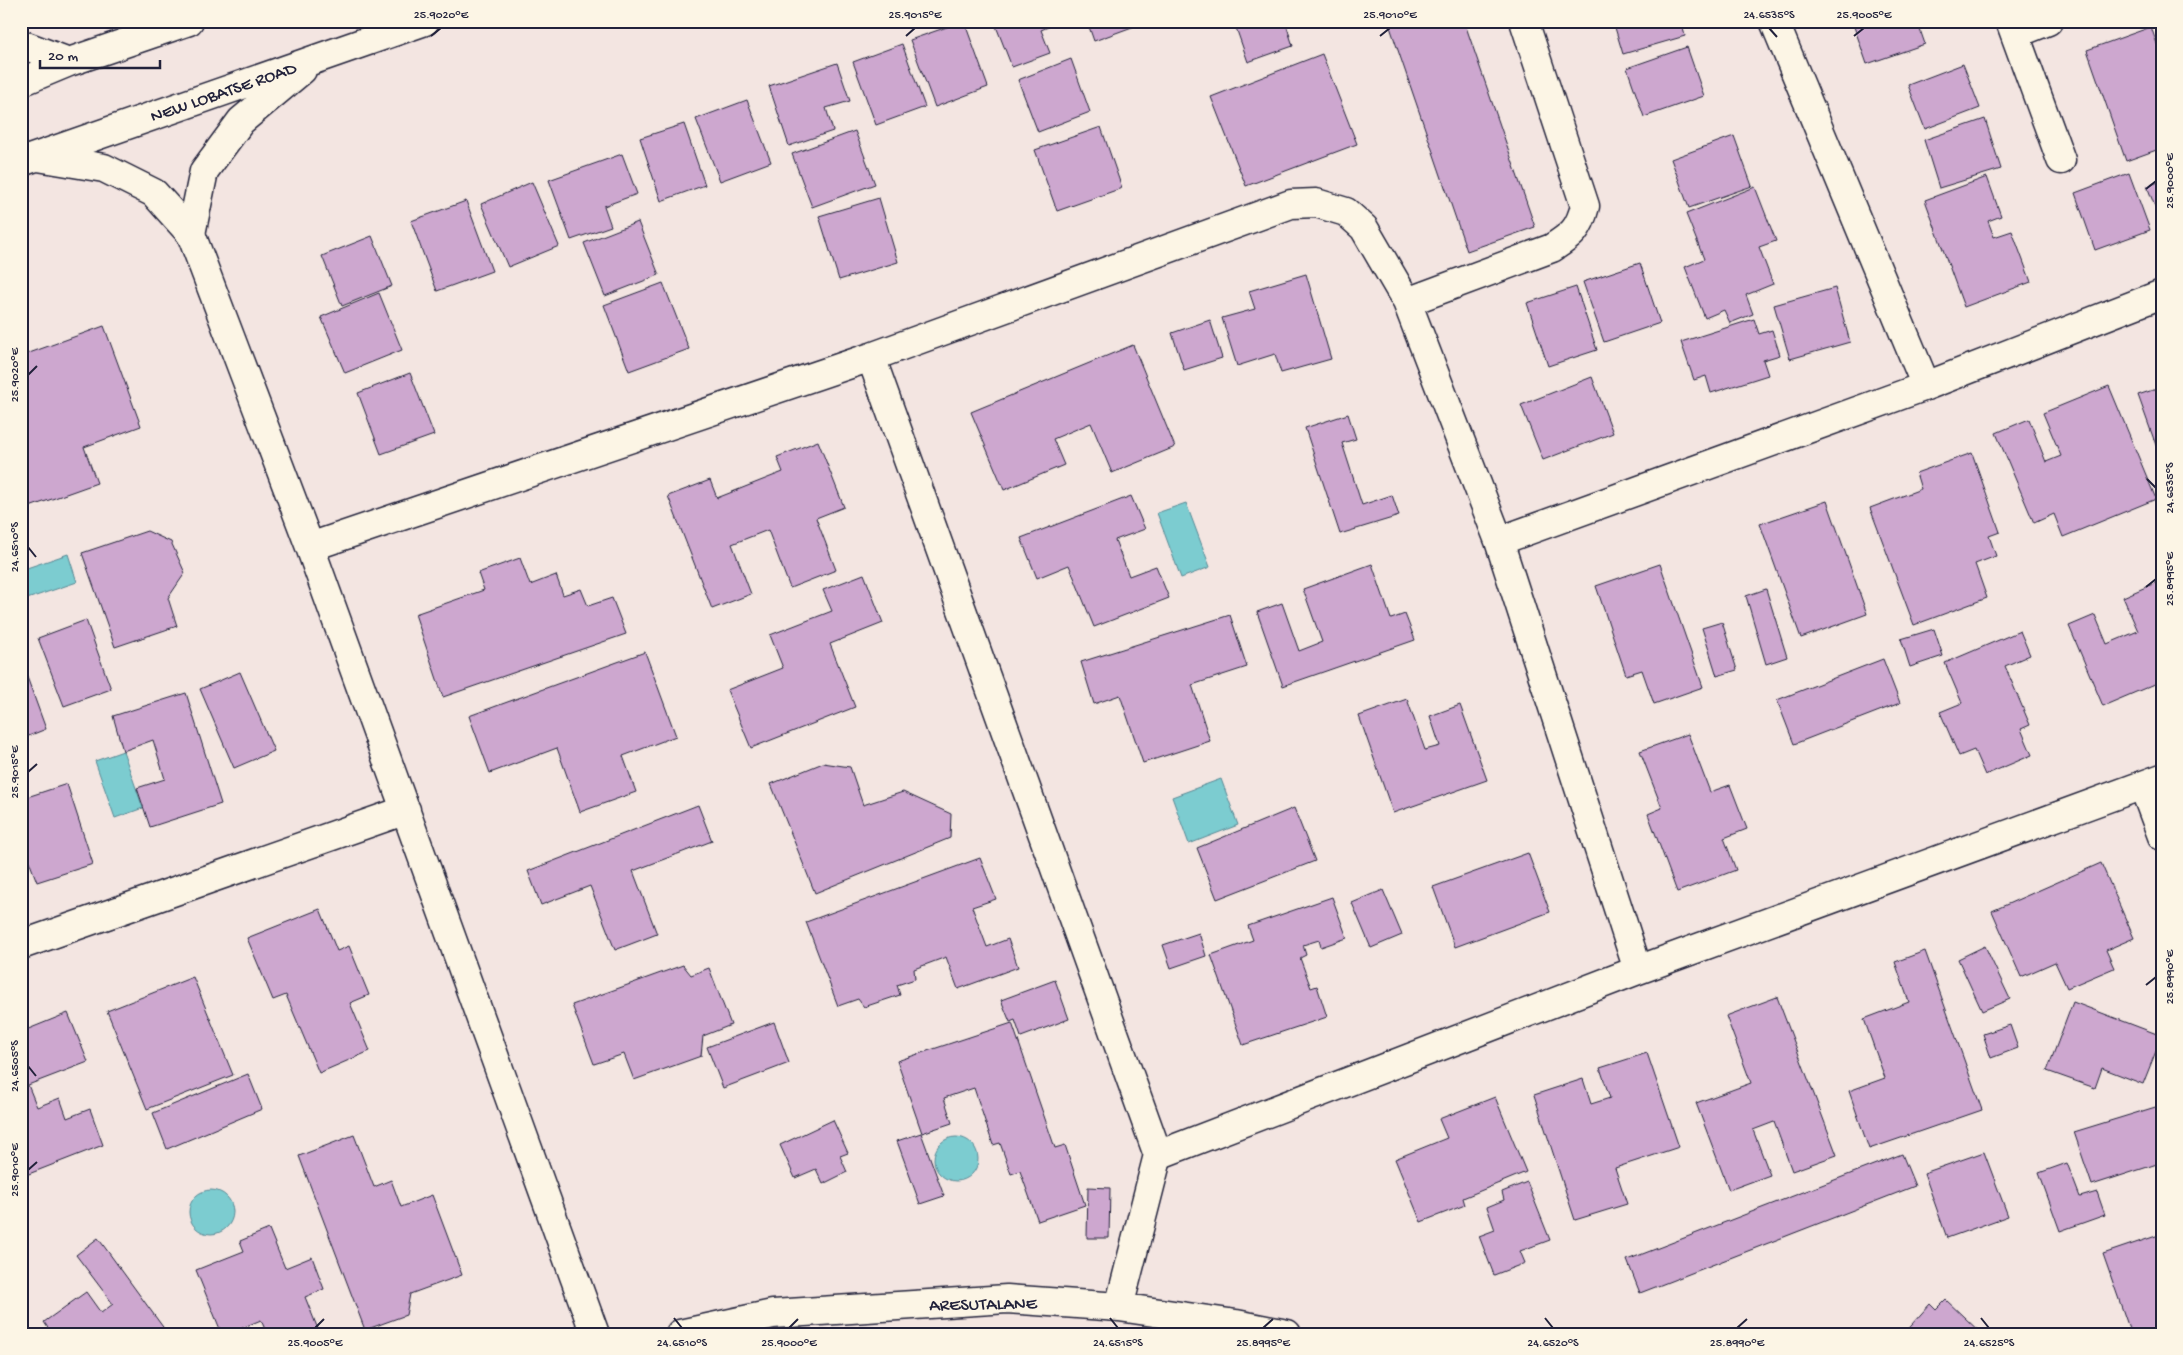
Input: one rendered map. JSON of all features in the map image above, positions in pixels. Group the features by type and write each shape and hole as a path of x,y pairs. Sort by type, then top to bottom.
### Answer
{"street":[{"path":"21,82 69,62 188,21"},
{"name":"NEW LOBATSE ROAD","path":"28,159 425,21"},
{"path":"1407,302 1552,248 1570,237 1581,224 1585,206 1524,21"},
{"path":"1774,21 1926,386"},
{"path":"2048,21 2012,28 2061,160"},
{"path":"21,44 69,62"},
{"path":"191,234 204,171 241,121 316,59"},
{"path":"28,159 104,168 154,194 191,234 310,547 594,1334"},
{"path":"310,547 872,357 1291,204 1316,203 1346,212 1364,228 1407,302 1499,541 1638,970"},
{"path":"1499,541 1926,386 2162,294"},
{"path":"872,357 1158,1154 1119,1307"},
{"path":"1158,1154 1638,970 2152,782 2162,836"},
{"path":"21,945 406,810"},
{"name":"ARESUTALANE","path":"680,1334 773,1314 1007,1299 1119,1307 1236,1324 1287,1334"}],"water":[{"path":"1186,503 1210,567 1181,578 1157,513"},
{"path":"68,554 77,582 27,599 21,583 21,570"},
{"path":"123,751 143,808 115,818 95,761"},
{"path":"1221,779 1238,825 1189,844 1172,797"},
{"path":"952,1137 960,1137 972,1143 978,1159 972,1175 960,1181 952,1181 940,1175 934,1163 934,1155 940,1143"},
{"path":"215,1190 227,1196 232,1203 232,1221 227,1228 220,1233 207,1234 199,1231 192,1224 189,1208 192,1200 199,1193"}],"building":[{"path":"964,21 988,87 935,107 910,40"},
{"path":"994,21 1062,21 1041,30 1050,53 1012,67"},
{"path":"1087,21 1143,21 1143,23 1094,41"},
{"path":"1285,21 1293,46 1248,62 1234,22"},
{"path":"1388,21 1464,21 1535,227 1467,251"},
{"path":"1613,21 1681,21 1685,36 1623,54"},
{"path":"1852,21 1917,21 1925,44 1867,64"},
{"path":"2151,27 2162,58 2162,148 2126,161 2087,50"},
{"path":"902,44 925,107 876,125 853,62"},
{"path":"1687,47 1704,96 1644,117 1627,68"},
{"path":"1322,54 1357,144 1246,186 1211,97"},
{"path":"1071,59 1090,112 1038,132 1018,80"},
{"path":"837,63 850,101 826,108 833,131 789,146 769,86"},
{"path":"1963,64 1980,108 1925,129 1908,85"},
{"path":"747,100 771,162 720,181 696,119"},
{"path":"1985,119 2001,169 1939,188 1924,140"},
{"path":"684,124 705,185 661,201 640,138"},
{"path":"1101,127 1122,188 1057,211 1035,150"},
{"path":"855,131 875,184 812,207 792,154"},
{"path":"1734,136 1752,186 1689,208 1671,159"},
{"path":"622,154 637,194 604,206 611,226 571,240 549,180"},
{"path":"2129,173 2150,230 2095,250 2075,193"},
{"path":"1987,177 2001,216 1988,221 1994,237 2012,231 2031,282 1964,307 1925,200"},
{"path":"2162,181 2162,225 2147,186"},
{"path":"532,182 559,246 508,267 481,204"},
{"path":"1755,187 1776,241 1759,247 1773,284 1746,295 1753,314 1730,323 1724,310 1705,318 1685,267 1704,259 1686,214"},
{"path":"879,198 898,262 839,280 819,216"},
{"path":"466,201 492,271 437,291 411,221"},
{"path":"638,222 659,275 605,296 584,243"},
{"path":"372,236 392,286 342,306 322,256"},
{"path":"1640,263 1660,323 1604,342 1583,282"},
{"path":"1306,274 1331,359 1281,373 1275,354 1237,366 1222,318 1255,309 1249,291"},
{"path":"663,283 689,349 629,371 604,305"},
{"path":"1576,287 1597,350 1548,366 1527,303"},
{"path":"1835,288 1850,342 1790,359 1774,305"},
{"path":"379,293 402,350 345,373 321,317"},
{"path":"1754,319 1759,334 1772,330 1780,355 1763,360 1768,375 1711,393 1706,376 1694,380 1681,342"},
{"path":"1210,320 1222,358 1184,370 1172,333"},
{"path":"104,326 141,426 84,447 97,483 21,510 21,356"},
{"path":"1133,345 1175,447 1112,473 1091,423 1053,439 1064,465 1004,490 971,412"},
{"path":"410,373 434,435 381,454 358,393"},
{"path":"1592,377 1613,433 1543,460 1521,405"},
{"path":"2109,386 2156,499 2063,537 2054,514 2034,523 1996,433 2029,419 2046,462 2061,456 2043,413"},
{"path":"2162,387 2162,462 2138,395"},
{"path":"1348,414 1356,439 1342,443 1362,505 1392,495 1399,516 1340,534 1305,428"},
{"path":"818,441 844,507 816,518 836,570 790,588 768,530 732,544 751,594 712,609 668,496 710,480 717,498 783,472 777,457"},
{"path":"1972,453 2000,532 1989,536 1996,556 1975,564 1987,598 1914,625 1870,508 1921,489 1916,473"},
{"path":"1131,496 1145,529 1115,540 1129,576 1156,566 1169,598 1094,627 1069,565 1037,578 1021,538"},
{"path":"1827,501 1867,614 1801,638 1760,524"},
{"path":"147,531 171,542 185,573 168,598 177,626 115,647 82,553"},
{"path":"520,558 530,585 556,575 563,595 581,589 588,606 612,598 626,634 443,697 415,614 484,590 478,573"},
{"path":"1372,564 1391,619 1405,614 1415,640 1283,686 1257,612 1282,603 1299,651 1322,642 1303,589"},
{"path":"1660,564 1703,687 1654,704 1642,670 1626,675 1596,586"},
{"path":"864,574 883,623 830,644 855,707 751,748 727,690 783,668 770,635 832,611 823,590"},
{"path":"2162,580 2162,681 2103,706 2069,626 2095,615 2107,644 2138,631 2123,597"},
{"path":"1766,589 1787,657 1766,664 1746,596"},
{"path":"1230,615 1247,667 1192,685 1210,741 1143,763 1120,695 1094,704 1081,662"},
{"path":"86,620 111,689 64,706 38,638"},
{"path":"1722,622 1737,670 1717,676 1702,628"},
{"path":"1934,629 1943,656 1910,667 1901,639"},
{"path":"2020,631 2030,655 2005,666 2030,725 2021,729 2032,755 1985,775 1974,750 1959,756 1940,712 1962,703 1945,663"},
{"path":"645,652 676,736 623,756 636,792 580,812 557,748 490,773 469,716"},
{"path":"1883,659 1900,703 1794,744 1777,700"},
{"path":"240,672 274,751 234,768 200,689"},
{"path":"27,677 46,729 21,739 21,679"},
{"path":"186,693 221,804 150,827 137,788 165,779 153,740 123,751 113,716"},
{"path":"1407,699 1425,750 1440,746 1430,716 1460,705 1487,780 1393,813 1359,716"},
{"path":"1688,734 1710,792 1730,785 1747,829 1724,838 1736,870 1677,892 1648,814 1662,808 1640,751"},
{"path":"823,763 850,767 863,805 903,792 951,814 950,838 815,893 771,784"},
{"path":"67,784 93,864 37,882 29,861 21,863 21,799"},
{"path":"698,805 712,841 633,871 657,934 615,950 590,886 541,905 528,871"},
{"path":"1294,808 1315,861 1217,899 1197,848"},
{"path":"1528,853 1550,912 1455,947 1433,887"},
{"path":"980,858 996,899 972,907 987,947 1008,939 1018,967 958,989 946,957 914,969 915,979 897,985 900,995 864,1007 858,999 838,1006 806,922"},
{"path":"2101,863 2134,938 2106,950 2114,968 2067,988 2055,962 2021,977 1992,911"},
{"path":"1383,890 1402,935 1371,948 1352,903"},
{"path":"1332,897 1347,938 1321,947 1319,940 1303,945 1306,955 1300,958 1311,988 1317,986 1327,1017 1243,1045 1211,955 1253,940 1248,926"},
{"path":"320,909 337,951 349,946 369,995 350,1003 370,1051 319,1073 286,995 273,1000 247,938"},
{"path":"1199,933 1206,956 1171,968 1163,945"},
{"path":"1985,946 2010,999 1982,1011 1958,959"},
{"path":"1925,951 1982,1110 1869,1149 1849,1091 1885,1078 1864,1019 1909,1002 1895,962"},
{"path":"683,965 691,975 709,968 731,1025 703,1036 701,1056 634,1080 624,1054 594,1064 572,1005"},
{"path":"193,977 233,1075 147,1109 107,1011"},
{"path":"1055,980 1069,1019 1021,1037 1015,1020 1010,1022 1001,1000"},
{"path":"1777,997 1837,1155 1792,1171 1774,1122 1753,1130 1770,1175 1729,1190 1696,1103 1751,1083 1726,1016"},
{"path":"2073,1002 2162,1036 2143,1084 2102,1068 2095,1088 2047,1071"},
{"path":"68,1013 88,1062 28,1085 37,1107 60,1098 67,1118 90,1109 103,1145 21,1177 21,1032"},
{"path":"774,1022 789,1063 723,1088 707,1047"},
{"path":"1012,1023 1055,1148 1065,1145 1085,1205 1038,1221 1020,1171 1011,1174 1000,1143 993,1145 974,1088 944,1098 952,1123 922,1133 897,1061"},
{"path":"2010,1025 2018,1048 1991,1058 1983,1034"},
{"path":"1647,1053 1679,1147 1615,1168 1627,1204 1575,1220 1534,1095 1583,1079 1591,1104 1610,1098 1600,1068"},
{"path":"248,1074 262,1109 167,1149 153,1113"},
{"path":"1495,1097 1526,1172 1463,1198 1465,1205 1421,1222 1395,1159 1447,1138 1439,1119"},
{"path":"2162,1105 2162,1169 2160,1163 2092,1185 2074,1132"},
{"path":"833,1120 848,1153 840,1156 847,1172 823,1184 816,1169 795,1178 780,1145"},
{"path":"921,1133 944,1196 920,1204 897,1141"},
{"path":"354,1135 374,1187 391,1180 401,1207 432,1195 462,1275 410,1294 406,1315 365,1330 299,1156"},
{"path":"1984,1152 2008,1216 1947,1238 1924,1173"},
{"path":"1902,1154 1915,1186 1640,1293 1627,1260"},
{"path":"2067,1163 2080,1197 2097,1192 2105,1215 2060,1231 2039,1173"},
{"path":"1527,1182 1550,1240 1520,1251 1525,1263 1494,1275 1479,1236 1495,1230 1487,1207 1504,1200 1502,1192"},
{"path":"1088,1187 1110,1188 1109,1238 1087,1238"},
{"path":"269,1229 285,1268 312,1257 324,1289 305,1297 320,1334 267,1334 261,1320 227,1334 222,1334 196,1270 244,1251 240,1241"},
{"path":"2162,1234 2162,1328 2146,1334 2131,1334 2103,1254"},
{"path":"98,1238 168,1334 52,1334 44,1322 86,1292 101,1313 113,1304 76,1255"},
{"path":"1946,1300 1982,1334 1903,1334 1930,1304 1936,1310"}]}
